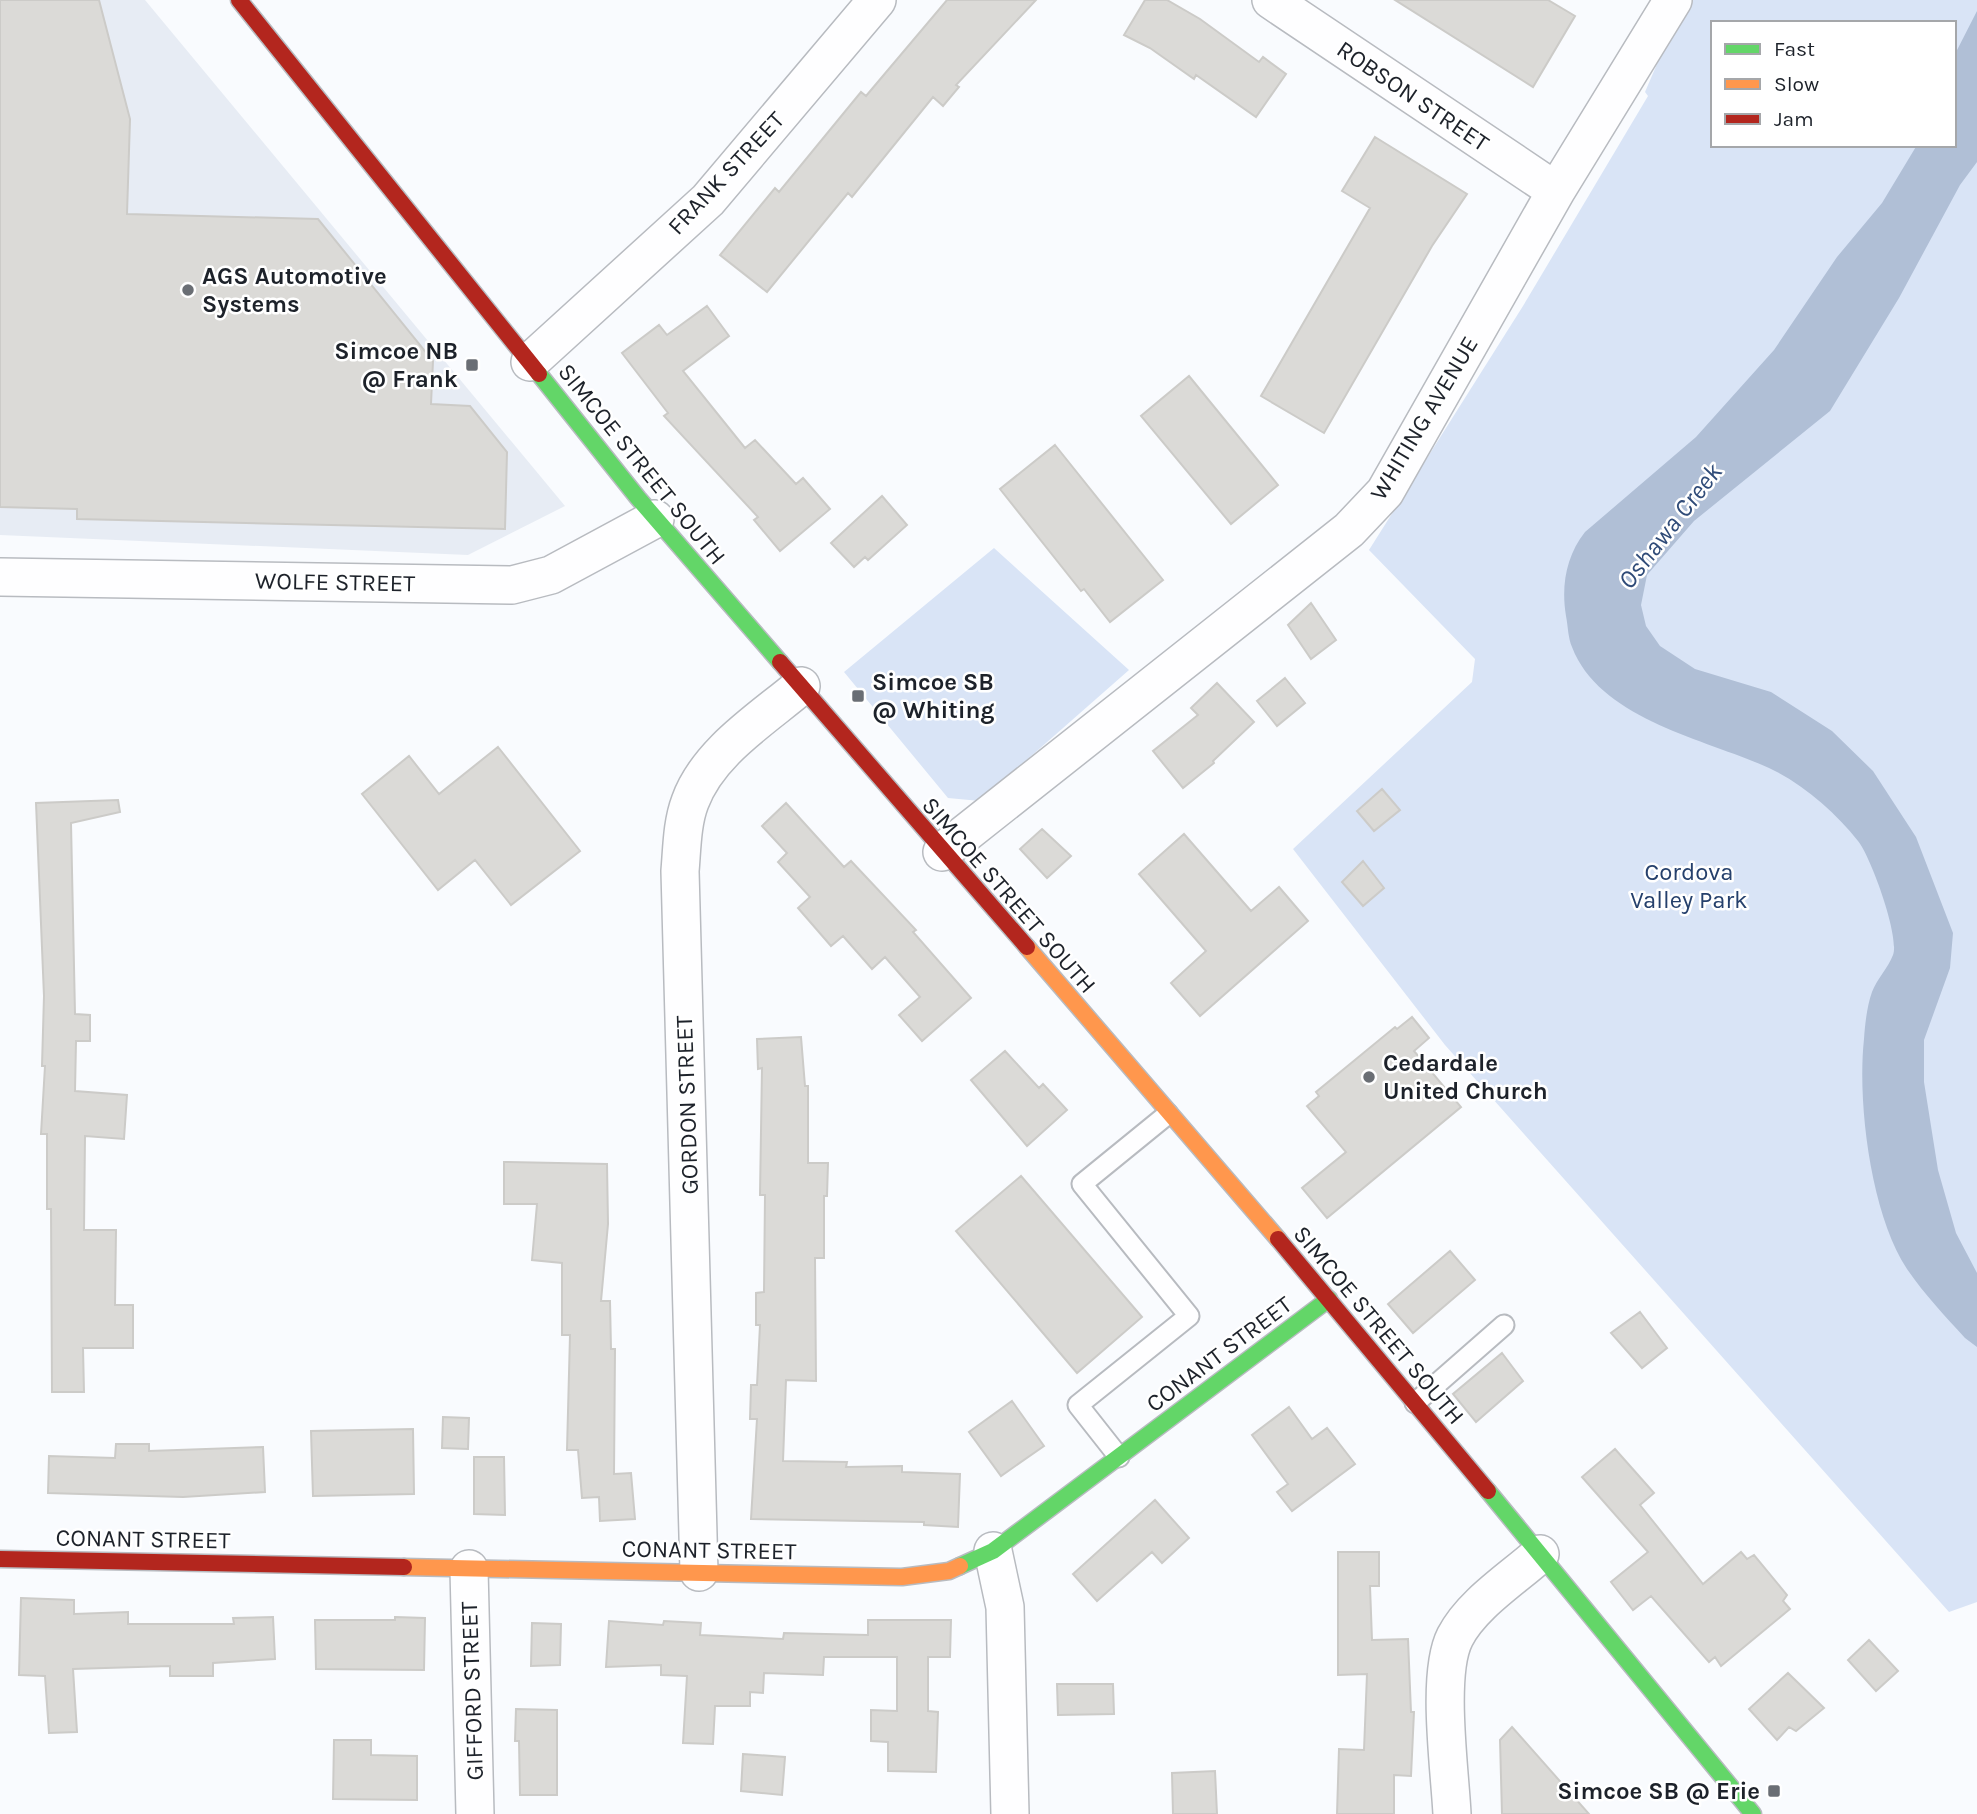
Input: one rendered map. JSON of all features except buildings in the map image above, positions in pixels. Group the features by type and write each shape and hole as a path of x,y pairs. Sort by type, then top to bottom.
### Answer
{"main road":[{"name":"SIMCOE STREET SOUTH","path":"239,0 655,519 1329,1299 1753,1814"},
{"name":"CONANT STREET","path":"0,1559 902,1577 949,1571 993,1551 1329,1299"}],"street":[{"name":"FRANK STREET","path":"530,362 708,200 877,0"},
{"name":"ROBSON STREET","path":"1271,0 1556,191"},
{"name":"WHITING AVENUE","path":"942,852 1349,530 1385,492 1556,191 1673,0"},
{"name":"WOLFE STREET","path":"0,577 512,585 551,575 655,519"},
{"name":"GORDON STREET","path":"699,1572 680,871 683,832 690,802 703,776 723,753 801,686"},
{"path":"993,1551 1004,1607 1010,1814"},
{"path":"1452,1814 1446,1679 1454,1638 1473,1613 1539,1555"},
{"name":"GIFFORD STREET","path":"469,1569 475,1814"}],"lane":[{"path":"1118,1457 1078,1405 1189,1316 1082,1184 1168,1114"},
{"path":"1415,1403 1504,1325"}],"shaded area":[{"name":"AGS Automotive Systems","path":"0,0 145,0 565,506 468,555 0,535"}],"green space":[{"name":"Cordova Valley Park","path":"1691,0 1977,0 1977,1602 1949,1612 1445,1045 1293,849 1472,682 1475,659 1369,550 1523,306 1648,96 1645,92 1669,36"},
{"path":"994,548 1129,670 980,801 948,798 844,672"}],"water":[{"name":"Oshawa Creek","path":"1977,11 1977,162 1960,185 1899,298 1830,411 1694,521 1647,575 1641,605 1646,626 1660,646 1695,669 1771,692 1832,731 1873,771 1916,837 1953,933 1950,968 1924,1040 1924,1082 1938,1170 1956,1233 1977,1273 1977,1347 1942,1313 1907,1269 1884,1219 1876,1189 1865,1126 1862,1065 1864,1033 1872,992 1891,960 1894,946 1883,897 1864,850 1829,809 1794,782 1744,757 1657,724 1606,693 1586,672 1572,647 1564,594 1569,561 1585,532 1696,437 1774,350 1837,257 1882,203 1916,147 1956,147 1956,52"}],"traffic: fast":[{"path":"539,374 638,498 780,662"},
{"path":"960,1566 993,1551 1329,1299"},
{"path":"1488,1491 1753,1814"}],"traffic: slow":[{"path":"1027,947 1278,1239"},
{"path":"404,1567 902,1577 949,1571 960,1566"}],"traffic: jam":[{"path":"239,0 539,374"},
{"path":"780,662 1027,947"},
{"path":"1278,1239 1488,1491"},
{"path":"0,1559 404,1567"}],"place":[{"name":"AGS Automotive Systems","path":"188,290"},
{"name":"Simcoe NB @ Frank","path":"472,365"},
{"name":"Simcoe SB @ Whiting","path":"858,696"},
{"name":"Cedardale United Church","path":"1369,1077"},
{"name":"Simcoe SB @ Erie","path":"1774,1791"}]}
